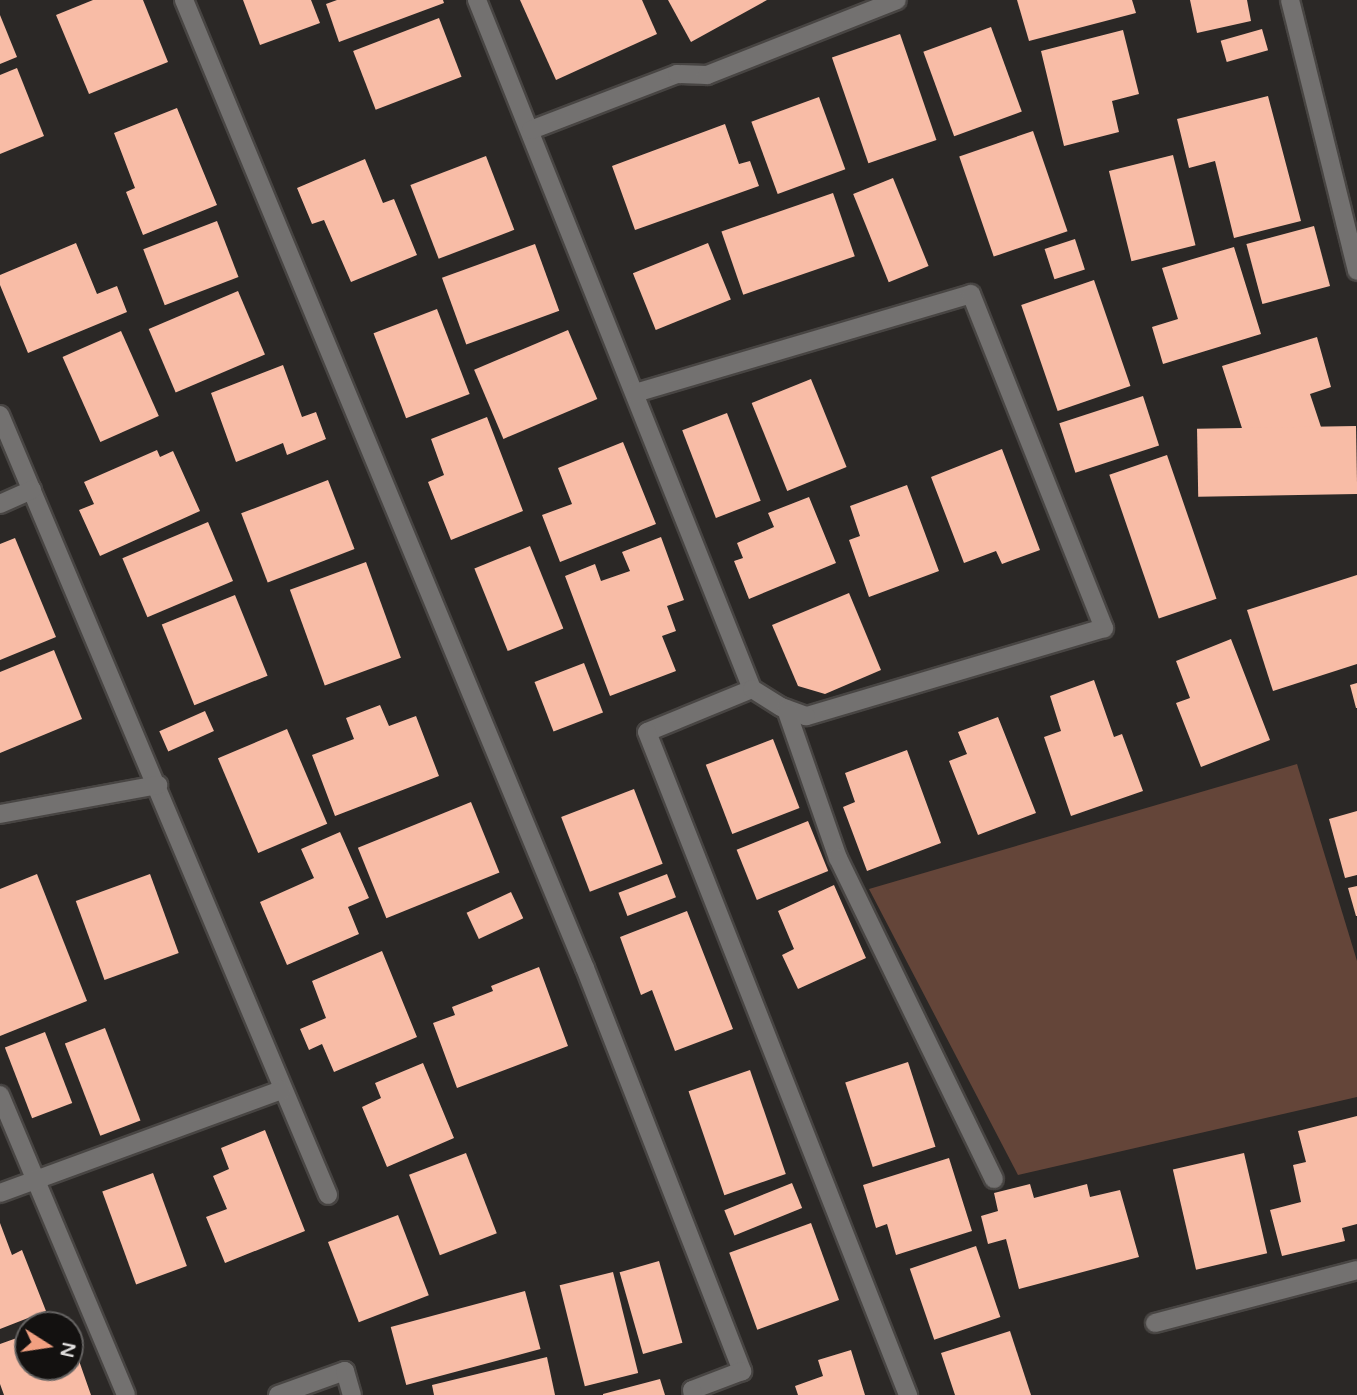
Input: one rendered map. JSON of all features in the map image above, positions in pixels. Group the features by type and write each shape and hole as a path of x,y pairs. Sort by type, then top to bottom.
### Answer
{"street":[{"path":"184,0 585,968 742,1371 692,1390 693,1395"},
{"path":"477,0 752,689 786,709 806,716 1104,628 971,294 635,393"},
{"path":"531,130 677,74 707,75 897,0"},
{"path":"1290,0 1357,271"},
{"path":"0,415 328,1195"},
{"path":"0,504 32,490"},
{"path":"752,689 647,732 908,1395"},
{"path":"786,709 838,858 994,1179"},
{"path":"0,814 158,786"},
{"path":"0,1194 282,1090"},
{"path":"0,1095 127,1395"},
{"path":"1155,1323 1357,1270"},
{"path":"278,1395 345,1371 352,1395"}],"shaded area":[{"path":"1297,764 1357,961 1357,1097 1018,1175 869,889"}],"building":[{"path":"93,0 143,0 168,62 89,94 56,15"},
{"path":"243,0 311,0 320,23 260,45"},
{"path":"337,0 443,0 444,3 339,42 326,4"},
{"path":"520,0 642,0 657,34 556,80"},
{"path":"668,0 767,0 691,42"},
{"path":"1017,0 1132,0 1136,13 1029,41"},
{"path":"1190,0 1247,0 1251,21 1197,33"},
{"path":"0,15 17,57 0,64"},
{"path":"439,18 462,77 376,110 353,51"},
{"path":"991,27 1022,112 954,136 923,52"},
{"path":"1262,29 1268,50 1227,62 1221,41"},
{"path":"1123,30 1139,94 1112,101 1119,132 1064,146 1041,51"},
{"path":"900,34 936,140 868,163 832,57"},
{"path":"17,68 44,136 0,154 0,75"},
{"path":"1268,96 1301,221 1234,238 1215,161 1189,168 1177,119"},
{"path":"819,97 845,169 778,194 751,122"},
{"path":"177,108 217,205 143,235 126,192 135,188 114,133"},
{"path":"725,124 739,164 750,161 759,186 635,230 612,166"},
{"path":"1033,131 1068,231 994,257 959,156"},
{"path":"1173,155 1195,245 1131,261 1109,171"},
{"path":"486,156 514,230 439,259 410,185"},
{"path":"365,159 383,203 394,199 417,255 351,282 324,220 312,224 297,188"},
{"path":"893,178 929,266 889,282 853,194"},
{"path":"833,193 855,256 743,295 721,231"},
{"path":"217,221 239,277 165,305 143,249"},
{"path":"1314,226 1330,286 1262,304 1246,244"},
{"path":"1075,239 1085,269 1054,279 1045,249"},
{"path":"76,243 97,294 117,286 127,312 28,353 0,285 0,275"},
{"path":"708,243 731,300 656,330 633,273"},
{"path":"535,244 559,311 466,345 442,278"},
{"path":"1234,247 1261,334 1163,364 1152,327 1178,319 1162,268"},
{"path":"1094,280 1130,386 1058,411 1021,305"},
{"path":"238,291 265,355 176,392 149,329"},
{"path":"437,309 470,394 406,418 374,333"},
{"path":"568,330 597,399 503,439 474,370"},
{"path":"121,331 159,416 100,442 63,357"},
{"path":"1317,337 1331,387 1310,394 1321,427 1249,450 1222,366"},
{"path":"283,365 302,417 316,412 326,439 287,455 283,443 236,462 211,393"},
{"path":"811,379 847,467 787,491 752,403"},
{"path":"1143,396 1159,445 1075,473 1059,423"},
{"path":"727,413 761,501 716,518 682,430"},
{"path":"487,417 523,511 451,540 428,482 444,475 431,439"},
{"path":"1356,426 1357,494 1198,497 1197,429"},
{"path":"623,442 656,524 560,562 542,515 572,504 558,468"},
{"path":"1002,449 1040,550 1002,564 996,551 964,563 931,477"},
{"path":"157,450 160,457 173,451 200,511 100,556 79,510 94,504 84,482"},
{"path":"1167,455 1216,599 1159,619 1109,475"},
{"path":"328,480 355,549 268,582 241,513"},
{"path":"907,485 939,571 869,597 849,540 860,536 850,506"},
{"path":"809,497 836,563 749,599 734,561 743,558 737,543 774,527 768,513"},
{"path":"208,522 233,581 147,617 122,558"},
{"path":"661,537 684,600 667,606 676,631 662,636 676,671 610,696 565,576 595,564 601,581 630,571 622,552"},
{"path":"15,538 56,637 0,660 0,544"},
{"path":"530,546 563,629 508,651 474,568"},
{"path":"366,562 401,658 325,686 290,590"},
{"path":"1357,575 1357,664 1273,691 1247,610"},
{"path":"849,593 881,670 825,694 798,686 772,625"},
{"path":"235,595 268,676 194,705 162,625"},
{"path":"1231,639 1270,740 1201,767 1176,703 1190,698 1176,661"},
{"path":"54,650 82,719 0,753 0,672"},
{"path":"584,663 603,712 554,731 535,682"},
{"path":"1094,680 1114,737 1122,734 1143,791 1071,816 1044,737 1061,731 1050,696"},
{"path":"1357,683 1357,708 1356,708 1350,685"},
{"path":"380,705 389,726 416,716 439,776 335,816 312,755 354,739 346,718"},
{"path":"205,711 214,731 168,751 159,731"},
{"path":"998,717 1036,813 978,835 949,761 967,754 958,732"},
{"path":"287,729 327,824 258,853 218,758"},
{"path":"773,739 800,808 732,834 706,765"},
{"path":"907,750 941,843 867,871 843,807 855,802 845,773"},
{"path":"634,789 663,864 590,892 561,817"},
{"path":"471,802 499,872 386,918 358,848"},
{"path":"1357,811 1357,875 1345,878 1329,819"},
{"path":"808,821 828,871 757,900 737,850"},
{"path":"340,832 369,898 348,907 359,934 287,965 260,902 314,878 301,849"},
{"path":"37,874 87,1001 0,1036 0,889"},
{"path":"150,874 179,953 104,980 76,901"},
{"path":"667,874 676,897 627,916 618,893"},
{"path":"834,885 866,958 798,989 782,955 794,949 778,911"},
{"path":"1357,886 1357,916 1356,916 1348,888"},
{"path":"511,892 523,918 479,939 467,913"},
{"path":"687,911 733,1029 675,1051 652,990 641,995 620,937"},
{"path":"382,951 417,1037 334,1072 322,1044 309,1050 300,1029 326,1018 312,981"},
{"path":"539,967 568,1046 457,1088 433,1023 455,1015 452,1007 493,991 491,986"},
{"path":"105,1028 140,1120 100,1136 65,1043"},
{"path":"45,1032 72,1103 32,1118 5,1047"},
{"path":"908,1062 936,1147 873,1167 845,1082"},
{"path":"423,1063 454,1138 387,1167 362,1107 381,1098 375,1083"},
{"path":"750,1070 786,1174 724,1195 689,1091"},
{"path":"1357,1116 1357,1224 1342,1228 1345,1241 1282,1256 1270,1210 1301,1202 1293,1165 1306,1162 1298,1131"},
{"path":"265,1130 305,1231 225,1263 206,1217 227,1209 213,1176 229,1169 221,1148"},
{"path":"466,1153 497,1233 440,1255 409,1175"},
{"path":"1244,1153 1267,1253 1196,1270 1173,1169"},
{"path":"949,1158 972,1231 896,1255 887,1224 876,1228 863,1185"},
{"path":"153,1173 187,1266 136,1284 102,1191"},
{"path":"792,1183 802,1208 734,1235 724,1210"},
{"path":"1030,1184 1034,1198 1087,1184 1090,1197 1120,1190 1139,1257 1019,1289 1006,1239 988,1244 981,1216 998,1211 994,1193"},
{"path":"398,1215 429,1295 359,1322 328,1242"},
{"path":"0,1223 12,1255 22,1250 46,1311 14,1311 14,1324 0,1329"},
{"path":"811,1223 839,1300 757,1330 729,1253"},
{"path":"976,1246 1000,1317 934,1340 910,1269"},
{"path":"659,1261 682,1343 643,1354 620,1272"},
{"path":"613,1272 638,1373 585,1386 560,1285"},
{"path":"525,1291 541,1349 406,1385 391,1327"},
{"path":"1010,1331 1031,1395 955,1395 941,1353"},
{"path":"14,1339 14,1381 84,1381 84,1375 91,1395 4,1395 0,1384 0,1344"},
{"path":"851,1350 865,1395 798,1395 795,1386 823,1376 818,1360"},
{"path":"547,1357 555,1395 434,1395 432,1385"},
{"path":"660,1379 665,1395 603,1395 603,1394"}]}
